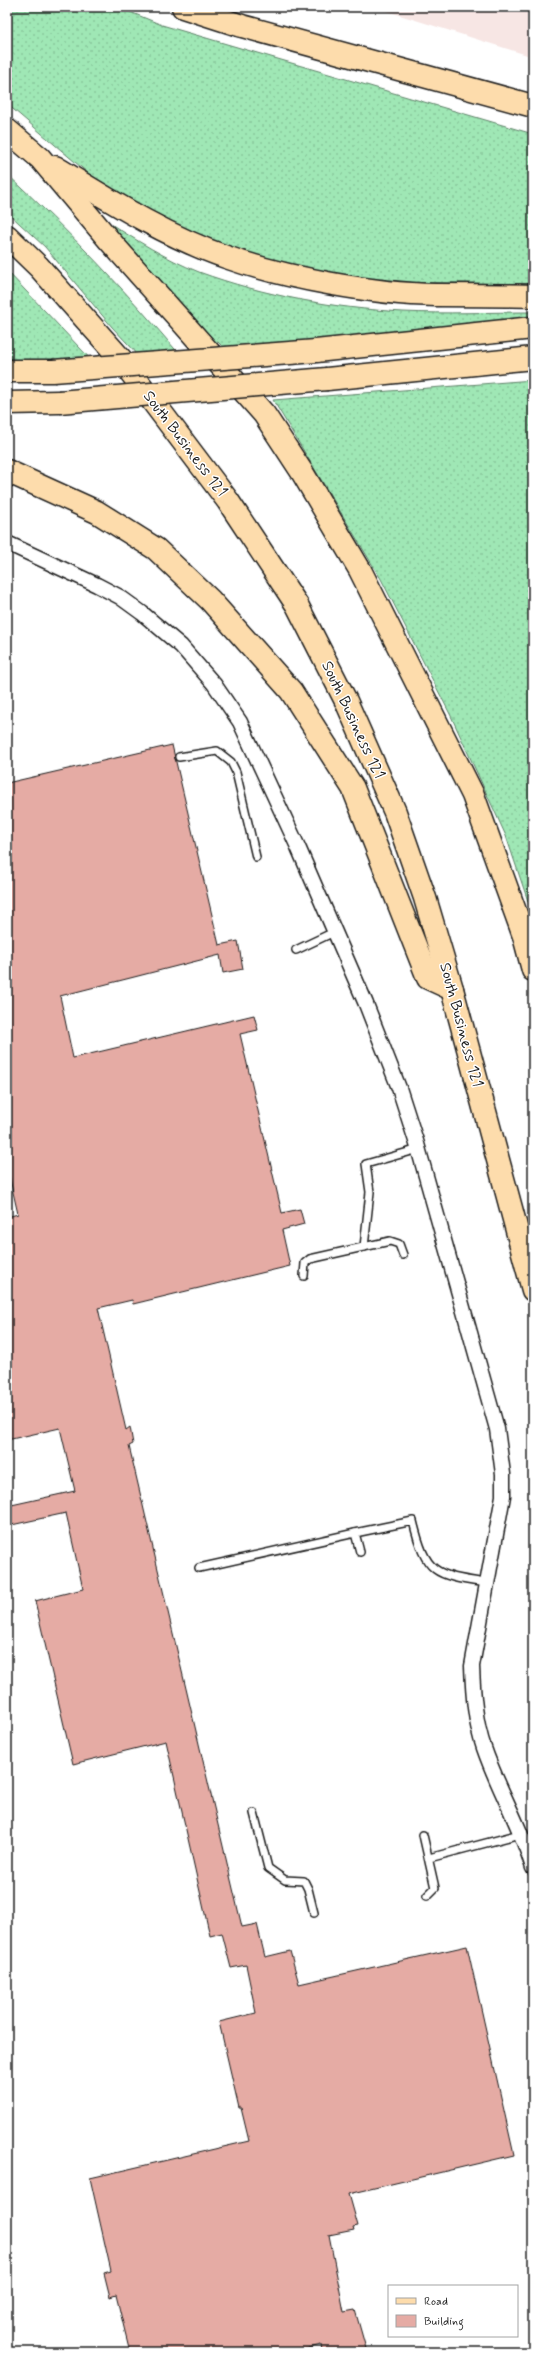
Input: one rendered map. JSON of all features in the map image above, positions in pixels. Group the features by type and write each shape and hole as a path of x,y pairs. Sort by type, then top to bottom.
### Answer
{"main road":[{"path":"183,7 242,26 533,106"},
{"path":"7,130 40,158 140,218 225,257 297,276 379,290 436,295 533,296"},
{"path":"40,158 109,240 264,414 302,472 360,570 473,795 524,936 533,970"},
{"name":"South Business 121","path":"7,236 39,267 120,358 228,501 296,605 346,701 395,812 425,898 452,989 533,1290"},
{"path":"7,371 53,372 316,351 533,328"},
{"path":"7,403 59,402 327,379 533,358"},
{"path":"7,471 97,512 156,549 210,600 291,691 353,788 428,978 452,989"}],"street":[{"path":"7,543 72,571 120,597 181,646 214,684 240,722 254,749 380,1040 419,1149 501,1452 503,1496 472,1666 472,1694 484,1749 533,1868"}],"lane":[{"path":"179,757 217,751 231,762 242,792 256,857"},
{"path":"296,950 334,932"},
{"path":"364,1248 370,1192 366,1164 419,1149"},
{"path":"304,1276 305,1263 310,1258 394,1242 399,1244 403,1255"},
{"path":"199,1568 413,1521 425,1560 433,1568 448,1576 486,1583"},
{"path":"356,1533 360,1552"},
{"path":"254,1813 268,1868 285,1880 304,1881 308,1889 314,1913"},
{"path":"429,1858 520,1834"},
{"path":"423,1835 435,1888 427,1896"}],"shaded area":[{"path":"374,7 533,7 533,55 527,55"}],"green space":[{"path":"7,7 118,7 162,25 533,134 533,284 383,282 288,268 213,245 109,191 7,104"},
{"path":"7,174 53,217 139,308 180,355 142,359 112,327 45,247 7,212"},
{"path":"106,221 151,249 187,267 249,288 300,300 377,310 452,313 533,312 533,324 227,351 218,342 213,343"},
{"path":"7,271 97,366 7,368"},
{"path":"533,380 533,916 506,836 451,716 381,579 273,400"}],"building":[{"path":"172,745 219,945 238,941 243,969 223,973 220,955 60,996 73,1058 254,1015 258,1030 240,1034 282,1213 300,1209 304,1224 282,1230 290,1266 133,1304 132,1300 98,1308 126,1430 130,1427 133,1444 129,1446 242,1927 257,1924 265,1957 290,1951 299,1984 467,1946 514,2155 349,2194 358,2226 353,2227 354,2230 329,2235 344,2312 355,2310 367,2352 322,2352 321,2345 293,2352 130,2352 116,2295 110,2297 104,2273 111,2271 90,2178 249,2141 241,2108 239,2108 219,2022 256,2013 246,1965 231,1968 222,1933 210,1936 166,1741 73,1764 35,1601 83,1589 66,1513 7,1526 7,1506 75,1491 60,1428 7,1440 7,1217 18,1214 7,1166 7,783"}]}
